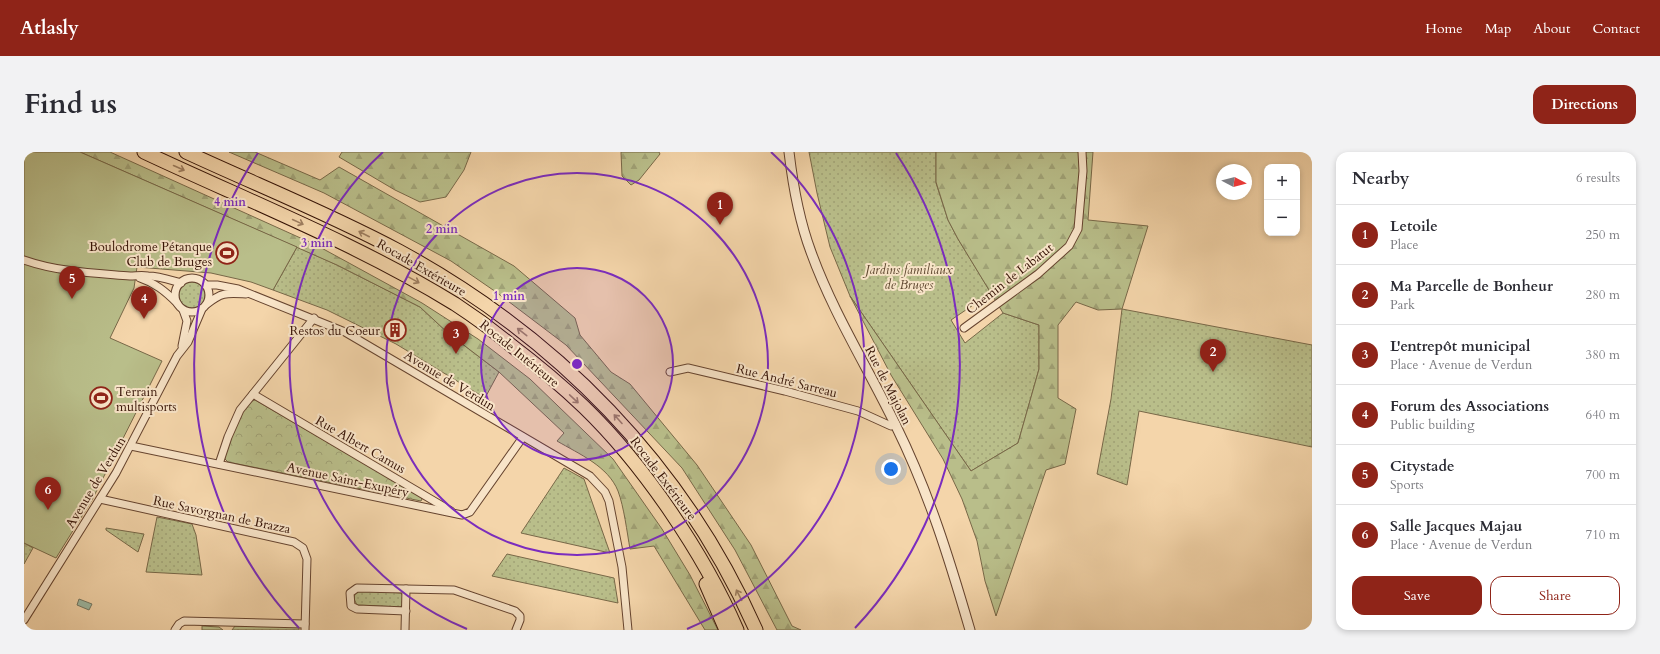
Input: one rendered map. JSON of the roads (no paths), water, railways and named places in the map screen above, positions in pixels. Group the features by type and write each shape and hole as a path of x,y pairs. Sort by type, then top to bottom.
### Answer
{"highway":[{"name":"Rocade Intérieure","path":"144,152 336,240 419,283 472,315 533,362 585,408 638,469 694,548 720,593 738,630"},
{"name":"Rocade Extérieure","path":"186,152 357,230 398,251 470,295 504,318 546,351 611,411 668,480 716,551 756,630"},
{"path":"677,523 726,630"}],"street":[{"name":"Rue de Majolan","path":"789,152 796,196 810,251 828,293 896,424 922,481 943,538 970,630"},
{"name":"Chemin de Labatut","path":"964,328 1038,274 1069,246 1078,228 1083,171 1082,152"},
{"path":"24,260 46,267 136,276 162,277 181,283"},
{"path":"136,276 152,282 164,289 183,310 193,312 204,306 209,294 206,285 196,279 185,280 181,283 176,292 177,303"},
{"name":"Avenue de Verdun","path":"206,285 228,286 314,318 345,332 590,476 605,492 609,501 622,567 628,630"},
{"name":"Avenue de Verdun","path":"180,352 188,342 204,306 217,296 227,293 250,295"},
{"name":"Avenue de Verdun","path":"24,620 100,499 131,446 180,352 186,333 187,321 183,310"},
{"path":"219,464 240,410 314,318"},
{"name":"Rue André Sarreau","path":"670,372 688,368 842,406 871,416 891,426 896,424"},
{"name":"Rue Albert Camus","path":"253,394 457,514"},
{"path":"457,514 462,515 470,512 523,437"},
{"name":"Avenue Saint-Exupéry","path":"131,446 457,514"},
{"name":"Rue Savorgnan de Brazza","path":"100,499 294,542 303,548 307,559 305,627"},
{"path":"406,611 357,609 351,606 349,599 350,593 357,588 454,590 515,611 520,616 516,630"},
{"path":"405,630 406,589"},
{"path":"175,630 179,624 184,622 226,622 305,627"},
{"path":"226,622 228,630"}],"place":[{"name":"Letoile","path":"720,225"},
{"name":"Boulodrome Pétanque Club de Bruges","path":"227,253"},
{"name":"Citystade","path":"72,299"},
{"name":"Forum des Associations","path":"144,319"},
{"name":"Restos du Coeur","path":"395,330"},
{"name":"L'entrepôt municipal","path":"456,354"},
{"name":"Ma Parcelle de Bonheur","path":"1213,372"},
{"name":"Terrain multisports","path":"101,398"},
{"name":"Salle Jacques Majau","path":"48,510"}],"park label":[{"name":"Jardins familiaux de Bruges","path":"909,276"}]}
